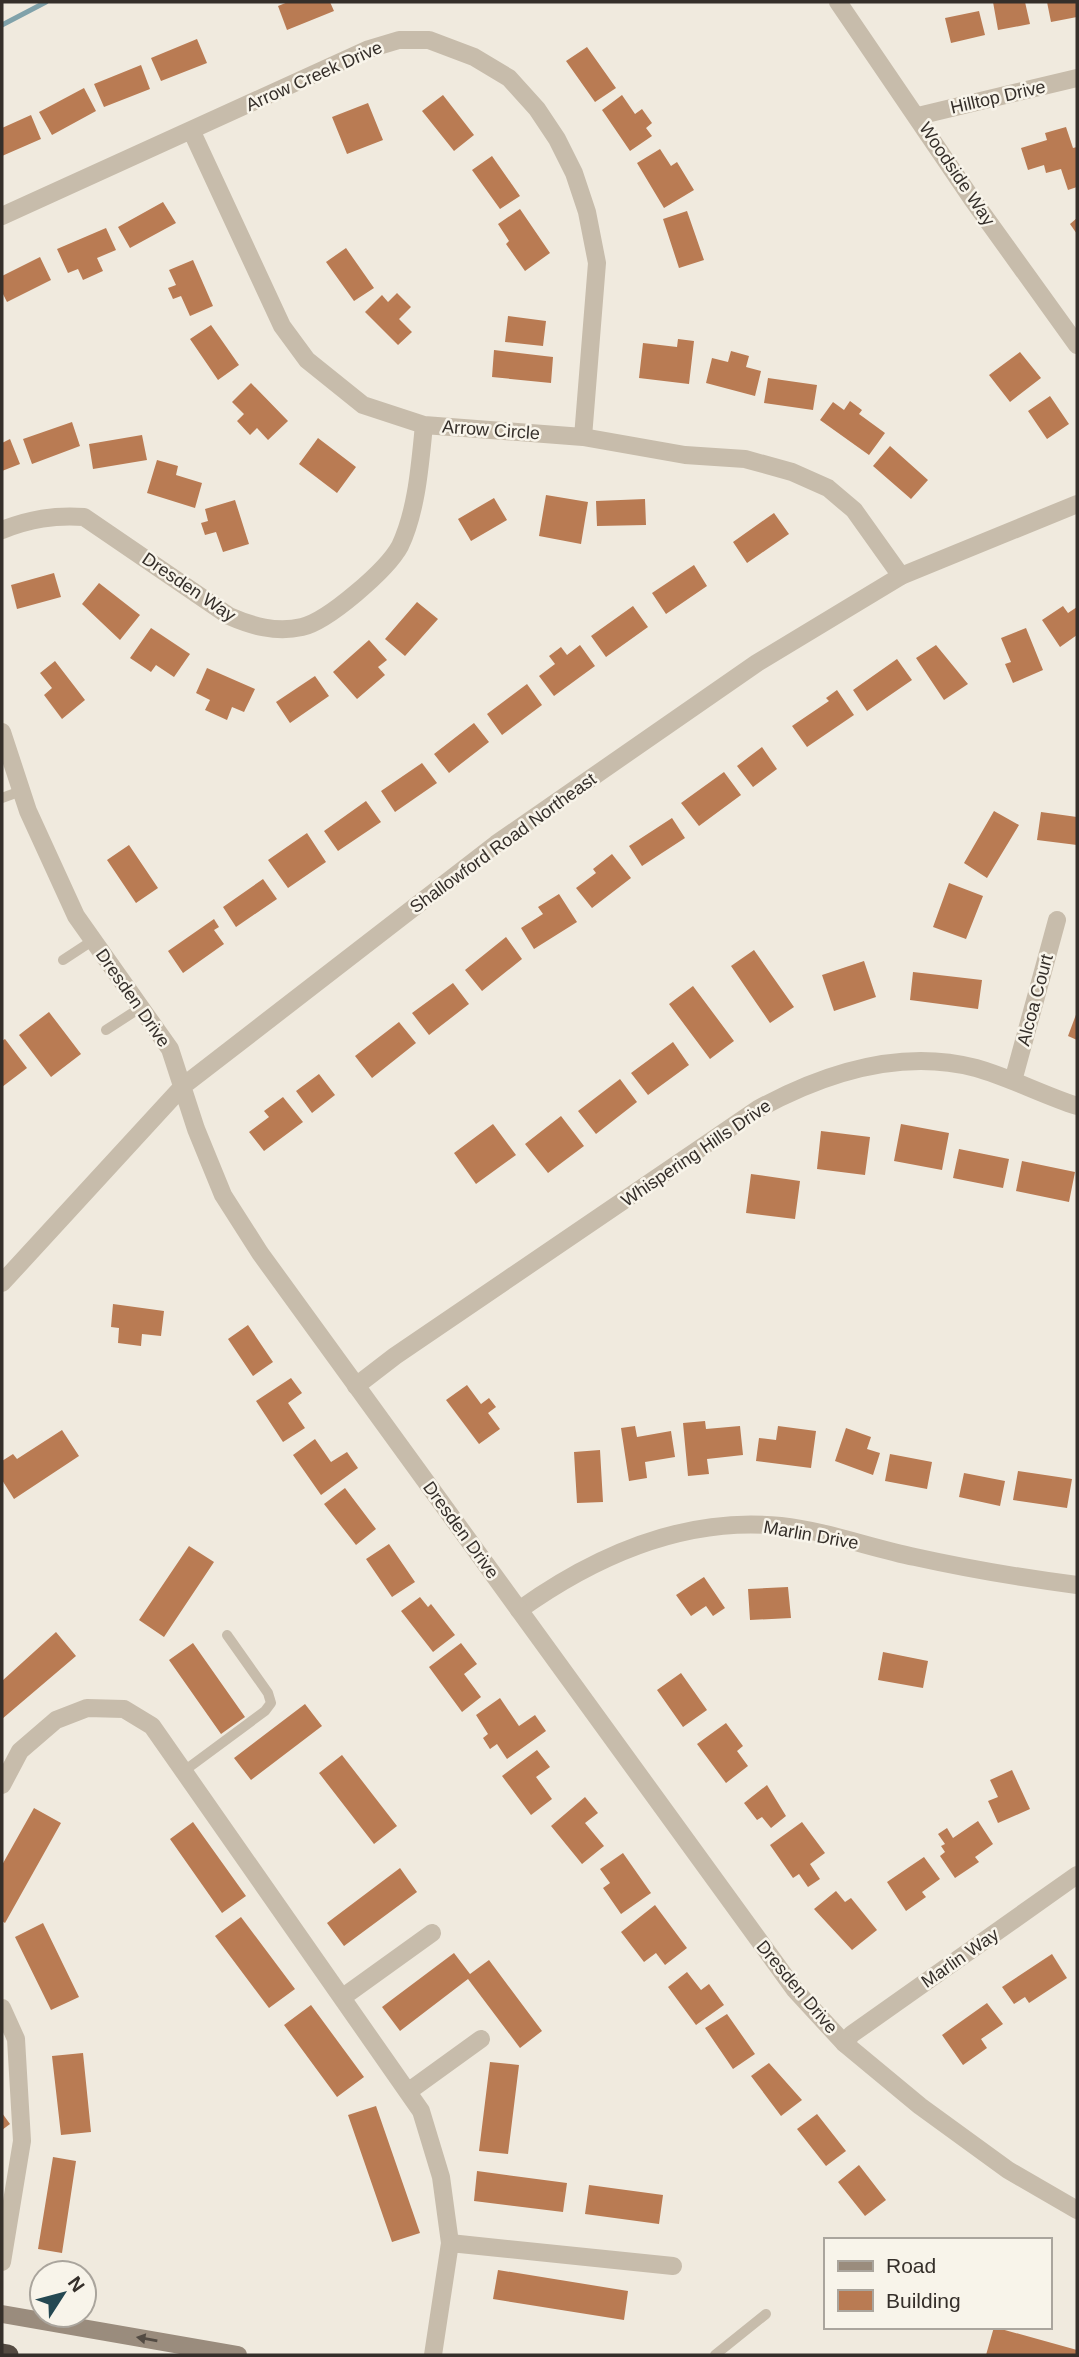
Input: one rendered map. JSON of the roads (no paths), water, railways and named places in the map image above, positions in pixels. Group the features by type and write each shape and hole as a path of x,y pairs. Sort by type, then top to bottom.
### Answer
{"highway":[{"path":"2,2354 8,2355"}],"main road":[{"path":"2,2314 238,2355"}],"street":[{"name":"Woodside Way","path":"838,2 972,199 1077,345"},
{"name":"Arrow Creek Drive","path":"2,216 192,132 369,49 399,40 429,40 474,57 509,78 537,109 557,139 574,173 587,212 597,263 583,437"},
{"name":"Hilltop Drive","path":"918,116 1077,78"},
{"name":"Arrow Circle","path":"192,132 282,326 307,360 363,405 424,425 583,437 685,455 745,459 828,488 854,510 901,576"},
{"name":"Dresden Way","path":"2,530 28,520 58,515 84,517 229,616 254,627 304,627 335,608 382,572 399,547 409,520 424,425"},
{"name":"Shallowford Road Northeast","path":"2,1283 183,1086 496,844 757,663 901,576 1077,504"},
{"name":"Dresden Drive","path":"2,732 21,791 76,916 170,1049 196,1129 223,1195 356,1386 795,1990 844,2043 920,2106 1008,2170 1077,2210"},
{"name":"Alcoa Court","path":"1013,1080 1057,920"},
{"name":"Whispering Hills Drive","path":"356,1386 723,1133 798,1087 840,1071 930,1062 974,1068 1013,1080 1077,1106"},
{"name":"Marlin Drive","path":"519,1610 559,1584 634,1545 700,1528 738,1524 782,1527 996,1574 1077,1586"},
{"path":"2,1785 20,1751 56,1720 87,1708 124,1709 152,1726 409,2091 432,2139 450,2243 433,2355"},
{"name":"Marlin Way","path":"844,2043 852,2034 1077,1875"},
{"path":"343,1997 432,1933"},
{"path":"2,2008 16,2039 22,2141 9,2179 2,2262"},
{"path":"409,2091 481,2039"},
{"path":"450,2243 673,2266"}],"lane":[{"path":"2,798 21,791"},
{"path":"63,960 92,941"},
{"path":"106,1030 141,1008"},
{"path":"184,1771 265,1712 271,1703 268,1693 227,1635"},
{"path":"715,2355 766,2314"}],"waterway":[{"path":"2,25 46,2"}]}
